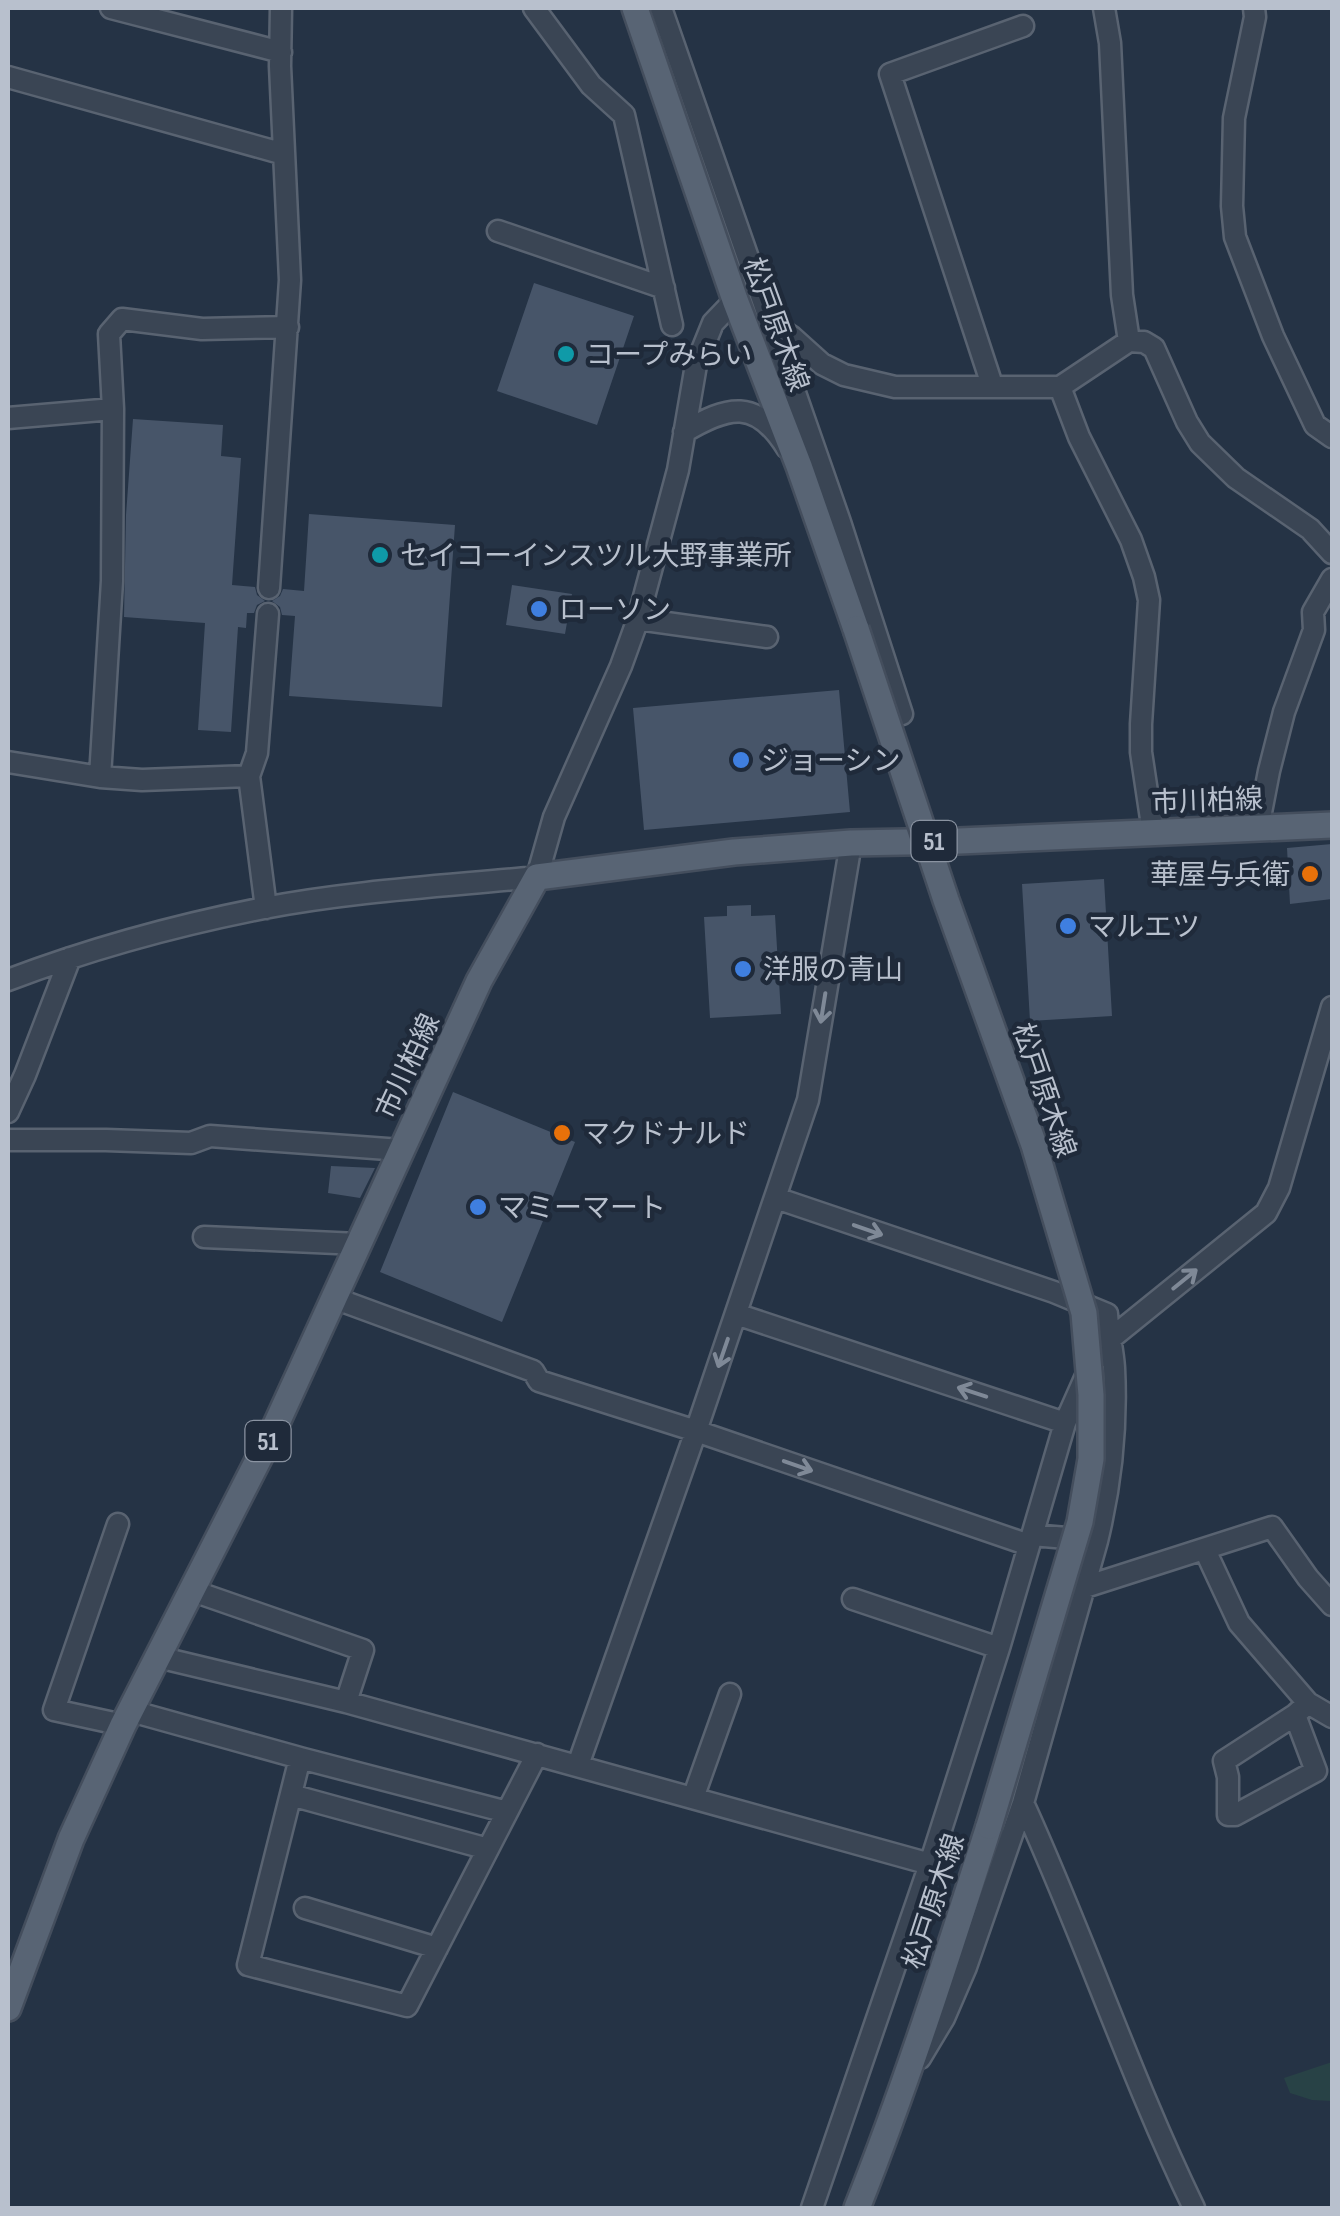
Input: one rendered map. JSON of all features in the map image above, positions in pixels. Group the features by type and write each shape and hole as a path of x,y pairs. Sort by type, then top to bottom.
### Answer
{"main road":[{"name":"松戸原木線","path":"635,8 735,300 799,466 946,900 1034,1145 1084,1313 1091,1395 1091,1459 1082,1507 989,1826 903,2086 857,2208"},
{"name":"市川柏線","path":"8,2008 71,1839 127,1718 275,1427 479,981 536,877 734,852 850,843 1332,825"}],"street":[{"path":"111,8 280,52"},
{"path":"270,588 290,280 281,8"},
{"path":"534,8 592,85 624,115 672,324"},
{"path":"661,8 840,522 902,714"},
{"path":"1104,8 1110,42 1122,295 1129,341"},
{"path":"1254,8 1234,118 1235,237 1315,425 1332,437"},
{"path":"992,386 890,74 1023,26"},
{"path":"8,77 284,154"},
{"path":"498,231 664,288"},
{"path":"8,980 151,934 266,908 536,877 554,817 638,619 670,508 696,365 713,323 735,300"},
{"path":"100,777 112,581 113,410 109,334 122,319 202,329 288,327"},
{"path":"771,323 822,364 844,375 895,388 1060,386 1129,341 1144,342 1154,348 1200,442 1236,478 1310,529 1332,553"},
{"path":"1060,386 1078,437 1131,540 1144,577 1148,618 1141,752 1154,832"},
{"path":"8,418 113,410"},
{"path":"684,432 728,411 747,413 779,435 799,466"},
{"path":"1258,828 1284,712 1314,630 1313,612 1332,579"},
{"path":"266,908 248,776 258,753 268,614"},
{"path":"638,619 766,637"},
{"path":"8,762 142,780 248,776"},
{"path":"578,1765 808,1100 850,843"},
{"path":"8,1112 70,958"},
{"path":"812,2208 930,1864 999,1648 1064,1423 1089,1369 1109,1340 1266,1213 1279,1188 1332,1006"},
{"path":"8,1140 191,1144 210,1136 401,1150"},
{"path":"776,1198 1054,1292 1107,1314 1114,1375 1114,1444 1098,1541 1022,1803 966,1967 944,2018 903,2086"},
{"path":"204,1238 358,1244"},
{"path":"334,1298 534,1371 539,1381 1031,1540 1098,1541"},
{"path":"736,1314 1064,1423"},
{"path":"118,1524 54,1710 127,1718 507,1812"},
{"path":"1085,1588 1272,1527 1332,1605"},
{"path":"1204,1550 1240,1622 1302,1709 1316,1771 1235,1815 1228,1815 1224,1761 1302,1709 1332,1717"},
{"path":"193,1591 363,1650 346,1702"},
{"path":"853,1599 999,1648"},
{"path":"158,1657 346,1702 930,1864"},
{"path":"693,1798 730,1694"},
{"path":"300,1758 248,1965 407,2006 538,1754"},
{"path":"291,1795 488,1849"},
{"path":"1022,1803 1153,2122 1194,2208"},
{"path":"1003,1857 1029,1850 1048,1859"},
{"path":"305,1908 437,1948"}],"green space":[{"path":"1332,2062 1332,2101 1290,2093 1284,2078"}],"building":[{"name":"コープみらい","path":"534,283 634,316 597,425 497,391"},
{"path":"133,419 223,425 221,456 241,458 232,585 255,587 257,595 265,601 257,605 254,613 247,613 246,628 238,627 231,732 198,730 205,623 124,617"},
{"path":"309,514 455,525 442,707 289,696 295,616 282,615 280,607 272,601 283,589 304,591"},
{"name":"ローソン","path":"512,585 572,594 565,634 506,625"},
{"name":"ジョーシン","path":"839,690 850,812 644,830 633,708"},
{"name":"華屋与兵衛","path":"1332,844 1332,899 1290,904 1287,848"},
{"path":"1104,879 1112,1016 1030,1021 1022,884"},
{"path":"751,905 751,916 775,915 781,1014 710,1018 704,917 727,916 727,906"},
{"name":"マミーマート","path":"453,1092 575,1142 502,1322 380,1272"},
{"path":"331,1166 375,1168 360,1198 328,1193"}],"place":[{"name":"コープみらい","path":"566,354"},
{"name":"セイコーインスツル大野事業所","path":"380,555"},
{"name":"ローソン","path":"539,609"},
{"name":"ジョーシン","path":"741,760"},
{"name":"華屋与兵衛","path":"1310,874"},
{"name":"マルエツ","path":"1068,926"},
{"name":"洋服の青山","path":"743,969"},
{"name":"マクドナルド","path":"562,1133"},
{"name":"マミーマート","path":"478,1207"}]}
